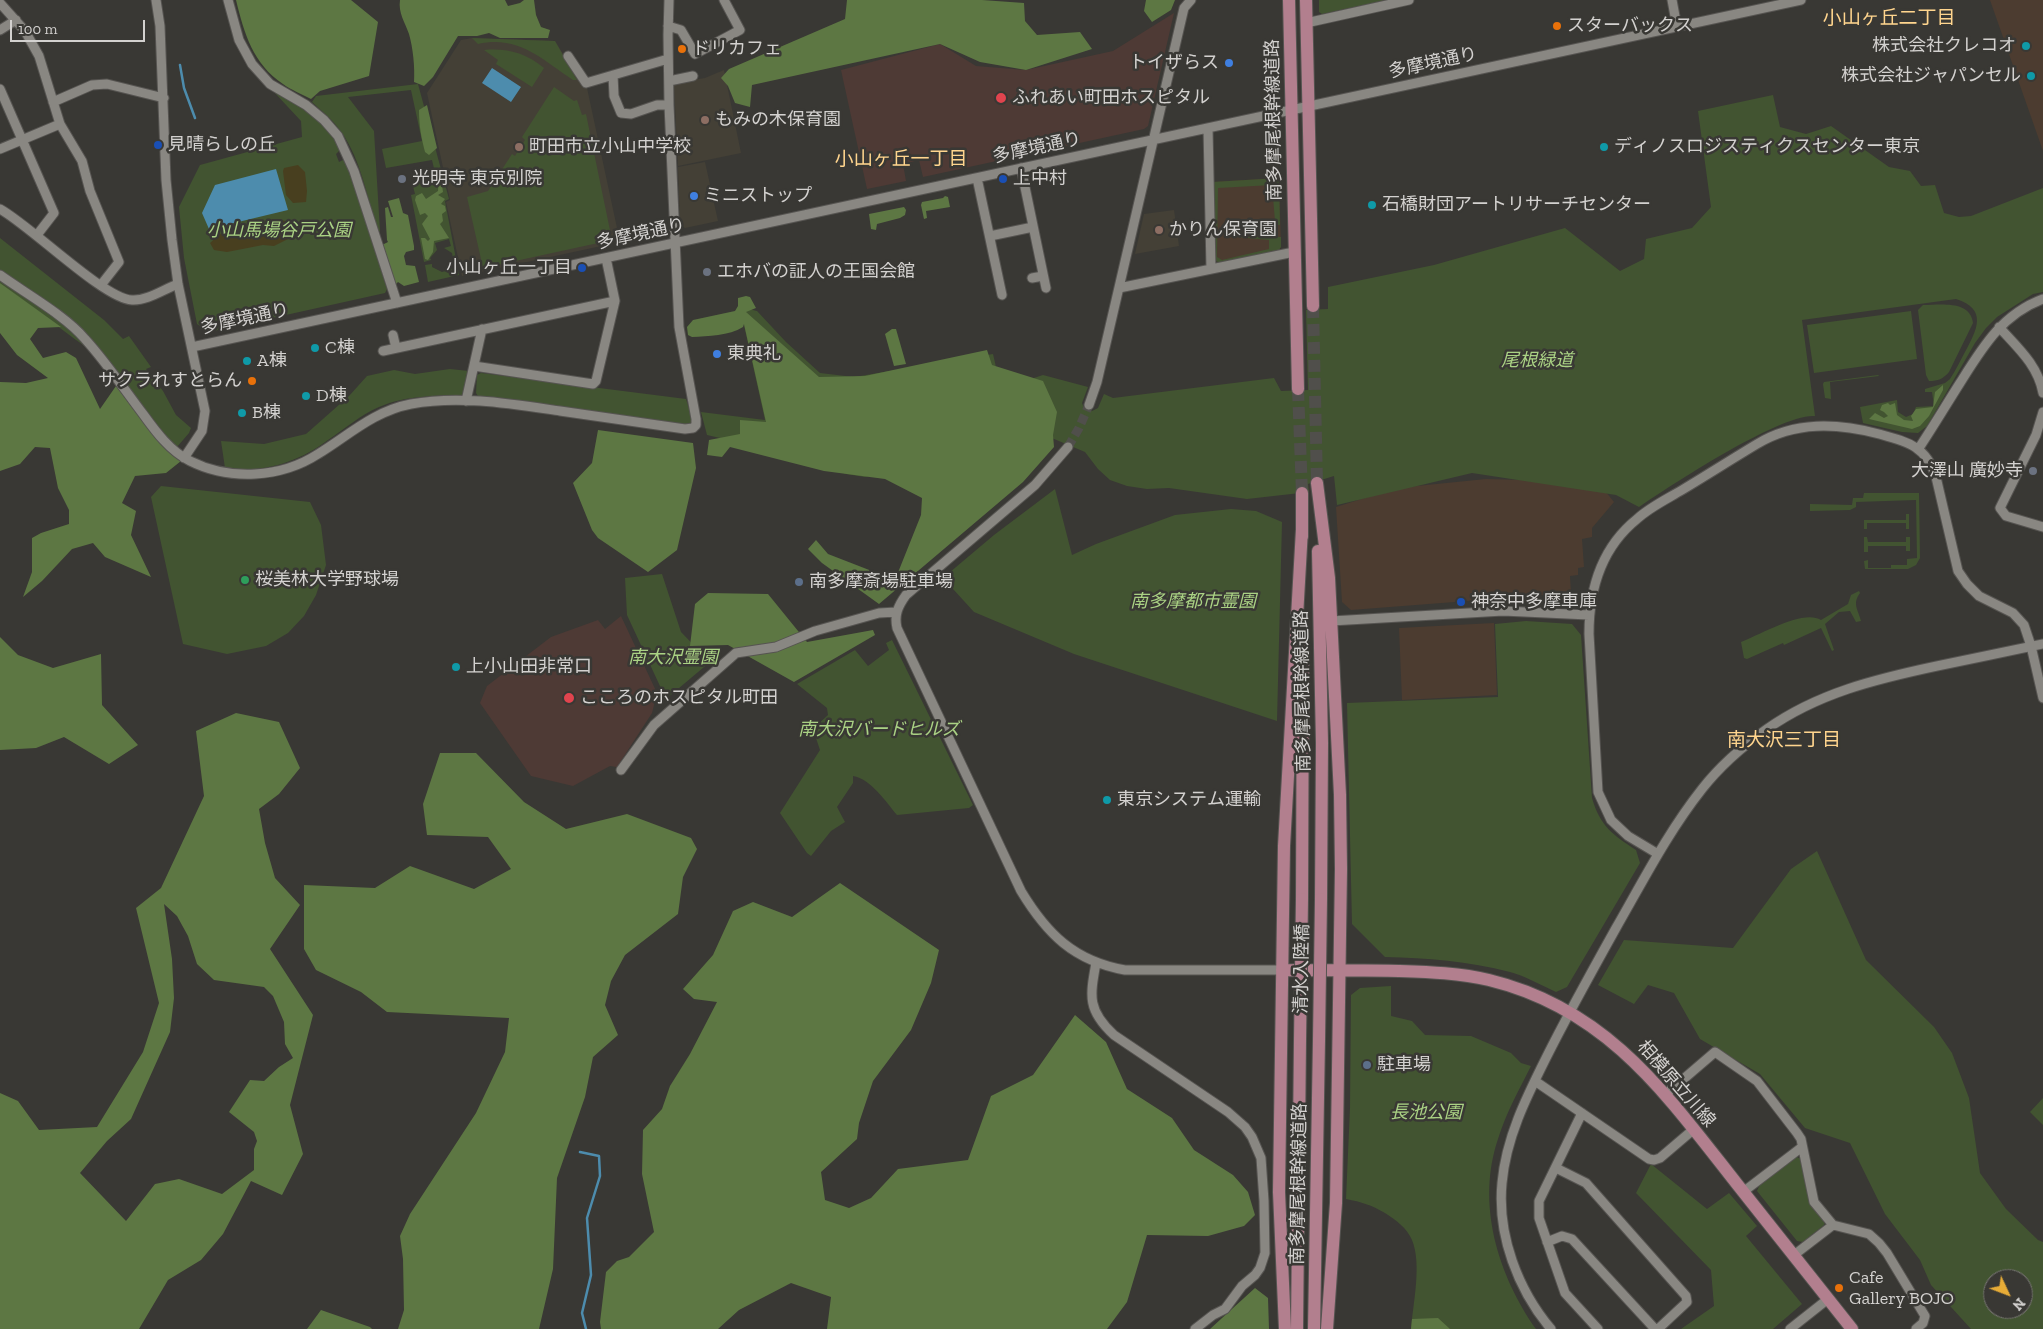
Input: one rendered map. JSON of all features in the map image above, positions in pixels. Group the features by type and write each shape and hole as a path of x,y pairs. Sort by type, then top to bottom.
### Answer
{"main road":[{"name":"南多摩尾根幹線道路","path":"1289,0 1298,389"},
{"name":"南多摩尾根幹線道路","path":"1306,0 1313,306"},
{"name":"南多摩尾根幹線道路","path":"1321,899 1322,742 1317,483 1329,578 1331,621"},
{"name":"南多摩尾根幹線道路","path":"1302,493 1304,723 1302,899"},
{"path":"1285,1329 1280,1192 1284,846 1302,529"},
{"path":"1327,1329 1341,1203 1339,970 1341,850 1331,621"},
{"name":"清水入陸橋","path":"1300,1040 1302,899"},
{"name":"清水入陸橋","path":"1319,1040 1321,899"},
{"name":"相模原立川線","path":"1282,970 1432,972 1472,976 1525,991 1569,1012 1621,1047 1666,1094 1852,1329"},
{"name":"南多摩尾根幹線道路","path":"1297,1329 1300,1040"},
{"name":"南多摩尾根幹線道路","path":"1314,1329 1319,1040"}],"street":[{"path":"156,0 160,26 166,180 178,284 205,419 198,437 184,458"},
{"path":"228,0 239,40 252,64 270,84 306,105 324,120 338,136 397,303"},
{"path":"0,275 81,334 161,437 184,458 233,474 280,470 311,459 363,423 385,412 421,403 466,401 515,404 688,429 694,427 696,419 679,327 674,243 668,59 669,0"},
{"path":"668,26 681,30 695,54 740,30 724,0"},
{"path":"1089,405 1097,382 1184,8 1190,0"},
{"path":"1306,23 1409,0"},
{"path":"1672,0 1677,26"},
{"name":"多摩境通り","path":"192,347 1801,0"},
{"path":"0,4 25,31 39,56 60,124 82,161 90,191 119,262 101,285"},
{"path":"0,30 16,20"},
{"path":"568,56 586,83 668,59"},
{"path":"613,75 614,96 621,113 631,114 657,104 669,105"},
{"path":"669,81 693,76"},
{"path":"53,102 92,85 107,84 164,98"},
{"path":"0,88 54,213 37,236"},
{"path":"0,150 60,124"},
{"path":"1208,128 1211,269"},
{"path":"1020,168 1046,288"},
{"path":"977,178 1002,296"},
{"path":"0,209 114,294 133,300 178,284"},
{"path":"990,236 1033,227"},
{"path":"1119,288 1294,252"},
{"path":"474,366 593,384 596,381 615,301 606,258"},
{"path":"1032,278 1043,276"},
{"path":"1000,286 1011,283"},
{"path":"383,351 615,301"},
{"path":"1919,448 1983,346 1998,327 2021,310 2042,301"},
{"path":"1998,327 2032,365 2040,378 2043,393"},
{"path":"466,401 482,329"},
{"path":"393,335 396,348"},
{"path":"2043,412 2036,435 2000,508 2006,516 2043,527"},
{"path":"1658,854 1628,836 1611,820 1598,792 1589,615 1592,592 1600,567 1612,545 1626,528 1651,508 1762,441 1805,427 1840,426 1898,439 1919,448 1932,464 1956,565 1961,576 1979,596 2008,610 2020,620 2027,631 2043,698"},
{"path":"1068,447 1035,485 906,595 896,612 895,619 899,633 1020,892 1038,918 1060,941 1076,953 1096,963 1112,968 1139,972 1282,970"},
{"path":"1331,621 1503,611 1589,615"},
{"path":"621,770 654,725 736,653 776,647 815,631 878,613 896,612"},
{"path":"1552,1329 1530,1299 1519,1278 1510,1253 1501,1208 1501,1185 1510,1140 1535,1081 1569,1012 1658,854 1682,816 1720,769 1746,746 1787,716 1836,692 1873,680 2043,644"},
{"path":"1096,963 1091,990 1093,1007 1104,1025 1125,1042 1228,1112 1245,1127 1252,1137 1261,1158 1264,1201 1263,1260 1255,1275 1242,1286 1225,1309 1213,1315 1195,1329"},
{"path":"1666,1094 1714,1052 1757,1081 1802,1139 1814,1202 1833,1224 1870,1234 1888,1253 1925,1316 1923,1323 1916,1329"},
{"path":"1535,1081 1654,1160 1660,1158 1694,1129"},
{"path":"1582,1113 1539,1201 1539,1218 1565,1293 1598,1329"},
{"path":"1743,1192 1802,1147"},
{"path":"1547,1242 1562,1236 1572,1239 1656,1329 1687,1302 1686,1296 1586,1183 1556,1168"},
{"path":"1794,1255 1833,1224"},
{"path":"1790,1329 1828,1299"}],"shaded area":[{"path":"1990,0 2043,0 2043,151"},
{"name":"ふれあい町田ホスピタル","path":"1174,13 1148,126 1144,129 923,177 919,160 903,164 906,181 867,189 841,70 940,44 976,66 1026,70 1113,51"},
{"name":"町田市立小山中学校","path":"472,38 555,41 584,88 587,88 620,242 462,276 446,202 450,200 427,93 461,40"},
{"name":"もみの木保育園","path":"724,70 741,153 678,166 675,83 705,78"},
{"name":"ミニストップ","path":"705,162 718,221 685,228 680,224 678,167"},
{"path":"1279,178 1281,247 1279,250 1219,263 1214,259 1212,182"},
{"name":"かりん保育園","path":"1174,210 1179,246 1135,254 1144,214"},
{"path":"1486,479 1523,480 1605,491 1614,502 1592,528 1592,537 1582,539 1584,567 1578,568 1578,575 1570,576 1571,593 1351,610 1342,602 1336,507 1397,488"},
{"name":"こころのホスピタル町田","path":"621,616 657,693 652,713 617,767 610,766 573,786 531,776 480,703 487,686 551,637 598,620 605,629"},
{"path":"1494,623 1497,695 1402,700 1399,628"}],"green space":[{"path":"236,0 351,0 378,22 369,76 320,91 311,99 289,88 273,76 257,57 246,36"},
{"path":"400,0 505,0 508,6 524,0 534,0 536,15 541,27 550,30 548,38 500,38 489,33 477,36 458,36 433,77 424,86 414,82 412,45 401,13"},
{"path":"847,0 982,0 1024,3 1025,21 1037,35 1080,32 1092,49 1026,70 980,62 940,44 752,85 750,107 735,103 728,86 721,78 729,69 845,19"},
{"path":"1146,0 1175,0 1171,10 1152,22 1144,11"},
{"path":"1319,0 1387,0 1322,14 1319,12"},
{"path":"472,38 555,41 577,80 573,80 540,57 518,46 493,42 478,44"},
{"path":"484,50 501,50 523,55 544,68 532,87 496,64 498,60"},
{"path":"418,84 449,199 445,201 459,275 428,282 425,265 432,264 432,267 442,272 449,270 454,263 452,253 444,248 451,246 449,239 435,243 437,250 430,258 431,260 424,262 411,195 415,194 412,182 436,177 432,160 386,168 382,149 422,141 411,90 348,97 374,131 380,231 378,232 359,168 349,144 335,124 312,102 316,96"},
{"path":"554,87 574,101 577,100 582,115 586,114 612,240 483,268 467,197 488,191 512,154 515,156 525,140 522,137"},
{"name":"小山馬場谷戸公園","path":"274,92 320,122 341,149 336,154 339,162 343,160 347,162 387,289 385,293 209,332 197,324 184,258 179,207 200,165 302,137 301,121"},
{"name":"尾根緑道","path":"1773,95 1780,127 1806,134 1831,126 1889,167 1910,171 1921,186 1935,185 1944,213 1959,217 1971,216 2043,188 2043,292 2033,294 1997,317 1986,328 1975,343 1927,426 1918,433 1902,432 1863,423 1860,407 1897,400 1898,412 1906,417 1913,414 1916,407 1934,406 1932,392 1925,392 1925,389 1945,383 1950,379 1976,328 1976,314 1973,308 1956,299 1802,320 1815,416 1799,418 1753,438 1726,452 1639,507 1616,495 1472,473 1337,505 1334,476 1308,484 1309,492 1247,499 1169,488 1147,489 1127,486 1110,480 1098,469 1085,452 1047,436 865,477 846,474 776,451 707,435 701,412 765,420 740,307 757,311 786,342 820,373 854,377 993,354 996,367 1031,379 1043,375 1088,387 1082,403 1084,408 1092,411 1098,408 1104,394 1113,398 1274,378 1281,391 1308,390 1306,310 1328,309 1328,287 1434,265 1565,228 1620,271 1644,259 1646,239 1692,228 1711,207 1698,111"},
{"path":"427,105 437,148 429,155 425,152 420,131 419,115 419,110"},
{"path":"439,177 441,178 443,192 438,195 445,199 441,204 445,206 446,211 442,214 443,221 440,224 449,238 434,241 433,252 428,260 425,259 421,238 425,238 428,241 430,239 422,224 428,216 425,213 420,215 415,200 416,196 422,193 426,199 438,191"},
{"path":"1279,178 1280,225 1237,226 1275,221 1272,185 1218,188 1217,257 1222,260 1269,249 1269,240 1237,237 1281,237 1281,247 1279,250 1219,263 1214,259 1212,182"},
{"path":"945,196 948,197 950,207 926,211 927,218 924,219 922,202"},
{"path":"399,198 403,213 408,215 414,246 414,250 406,252 404,256 406,265 415,266 419,282 404,286 398,282 395,285 382,245 388,242 385,208 388,207 391,217 393,217 388,201"},
{"path":"904,207 906,210 905,215 877,224 876,230 871,229 869,214"},
{"path":"0,238 104,320 123,339 129,336 151,367 146,369 163,391 176,415 191,428 177,447 166,436 102,353 89,349 0,283"},
{"path":"0,283 61,327 38,328 30,339 43,358 66,352 76,358 100,409 116,386 157,440 181,461 166,473 135,476 122,503 136,511 131,535 151,577 105,557 93,543 72,549 42,581 23,597 32,572 32,538 69,524 69,510 58,488 50,448 35,447 20,464 0,471 0,382 26,383 48,378 17,355 0,333"},
{"path":"750,297 756,308 746,312 819,377 865,376 987,350 992,365 1043,381 1057,412 1053,435 1054,447 1023,482 879,604 822,563 808,549 816,540 828,554 895,580 921,515 922,498 885,479 824,471 730,447 722,457 707,455 709,440 740,434 740,420 766,422 744,324 743,327 725,334 692,337 688,335 687,327 693,320 735,311 738,306 738,298"},
{"path":"1923,305 1954,305 1961,307 1971,316 1973,323 1949,372 1935,381 1929,381 1926,375 1918,310"},
{"path":"1911,311 1917,359 1814,373 1807,325"},
{"path":"892,329 896,329 906,364 894,366 885,334"},
{"path":"450,369 469,371 465,395 421,397 390,403 365,414 317,448 292,460 266,468 225,468 221,441 264,444 306,434 349,396 367,376 394,370 415,374"},
{"path":"481,373 686,399 693,421 688,426 478,396 476,393 477,375"},
{"path":"1878,375 1830,382 1831,399 1825,398 1824,382"},
{"path":"1943,385 1943,390 1929,416 1920,426 1912,429 1869,419 1875,413 1884,418 1888,416 1880,410 1882,405 1895,403 1897,415 1904,420 1913,421 1911,416 1916,409 1933,407 1935,392"},
{"path":"598,430 693,443 696,468 677,550 648,572 598,538 592,530 573,483 592,463"},
{"name":"桜美林大学野球場","path":"161,486 310,502 321,525 326,565 316,595 304,616 288,633 266,646 227,654 183,644 151,497"},
{"name":"南多摩都市霊園","path":"1055,489 1072,555 1096,544 1175,515 1231,509 1256,511 1282,522 1277,721 1074,654 974,612 943,578 994,535"},
{"path":"1864,493 1919,493 1920,558 1916,565 1908,569 1865,569 1864,561 1868,560 1868,568 1891,568 1891,565 1907,565 1907,559 1917,558 1916,500 1856,502 1856,507 1850,510 1810,511 1810,504 1852,505 1853,498 1863,498"},
{"path":"1906,514 1909,514 1909,529 1906,529 1906,523 1867,523 1867,529 1864,529 1864,520 1906,520"},
{"path":"1864,537 1867,537 1868,542 1906,542 1906,537 1910,537 1910,551 1906,551 1906,546 1868,546 1868,552 1864,552"},
{"name":"南大沢霊園","path":"662,574 681,632 710,662 666,699 627,615 625,578"},
{"path":"1859,591 1856,604 1861,621 1856,622 1850,611 1839,612 1825,624 1834,650 1832,651 1821,628 1784,645 1783,643 1747,659 1744,658 1741,642 1793,620 1813,618 1821,620 1848,604 1851,595"},
{"path":"708,593 768,594 807,642 873,630 875,635 794,682 728,645 690,646 695,604"},
{"path":"1526,621 1572,624 1581,635 1592,798 1603,823 1614,834 1636,850 1640,863 1567,987 1556,992 1521,976 1494,968 1448,961 1385,957 1352,924 1347,703 1498,697 1495,624"},
{"path":"0,637 18,655 53,668 101,654 102,705 138,745 109,764 64,737 36,748 0,750"},
{"name":"南大沢バードヒルズ","path":"892,640 973,805 969,808 897,815 872,786 853,776 853,783 837,807 845,822 831,831 811,856 780,813 820,750 813,729 828,715 827,708 797,684 855,650 868,666 889,650 886,643"},
{"path":"236,713 279,722 300,768 279,794 259,809 265,843 275,878 300,905 270,949 313,1015 290,1105 303,1154 282,1195 251,1181 223,1234 201,1260 168,1280 139,1329 0,1329 0,1093 18,1101 39,1130 97,1127 143,1052 159,1003 136,908 161,888 204,796 196,731","holes":["164,904 177,916 188,936 197,964 214,980 264,987 273,996 284,1022 285,1044 293,1058 279,1067 264,1081 250,1080 229,1112 254,1132 257,1141 254,1149 254,1170 222,1194 179,1179 155,1184 126,1221 80,1173 107,1141 131,1119 170,1032 174,998 172,959"]},
{"path":"440,753 476,753 524,802 566,829 627,814 691,838 697,849 683,877 678,914 625,955 611,981 605,1005 618,1035 593,1057 585,1097 557,1178 553,1269 539,1329 398,1329 404,1310 403,1259 400,1236 410,1214 476,1113 505,1052 509,1018 387,1012 361,992 316,970 304,949 304,885 375,888 410,866 474,889 511,869 488,837 427,835 423,804"},
{"path":"1817,851 1866,960 1934,1027 1952,1053 1969,1098 1980,1173 2006,1209 2038,1240 2043,1242 2043,1329 1971,1329 1931,1285 1920,1260 1885,1214 1850,1143 1805,1128 1760,1074 1700,1039 1674,993 1648,985 1634,1004 1598,985 1624,940 1733,948 1791,869"},
{"path":"840,883 939,950 931,983 911,1030 873,1081 859,1123 857,1139 821,1172 825,1200 849,1208 871,1198 898,1169 968,1160 991,1096 1033,1075 1075,1015 1106,1042 1127,1089 1172,1118 1194,1150 1233,1175 1248,1192 1255,1215 1244,1226 1208,1236 1147,1235 1127,1302 1107,1329 827,1329 831,1297 791,1283 739,1310 718,1329 601,1329 600,1322 606,1272 617,1261 629,1257 654,1232 642,1174 643,1130 662,1109 670,1086 690,1054 717,1002 694,999 683,989 713,955 733,911 753,902 792,917"},
{"name":"長池公園","path":"1391,986 1391,1016 1412,1021 1425,1035 1471,1036 1511,1053 1521,1063 1531,1066 1501,1129 1492,1164 1489,1189 1494,1238 1501,1262 1511,1286 1536,1329 1411,1329 1417,1272 1415,1250 1410,1236 1401,1225 1385,1213 1366,1204 1346,1199 1350,1108 1351,995 1360,988"},
{"path":"2043,1098 2043,1125 2030,1112"},
{"path":"1795,1156 1801,1159 1810,1204 1826,1220 1824,1225 1803,1242 1797,1241 1757,1191 1760,1184"},
{"path":"1651,1164 1707,1209 1729,1193 1757,1226 1746,1236 1802,1304 1773,1329 1681,1329 1714,1306 1711,1270 1636,1193"},
{"path":"1255,1288 1268,1298 1269,1329 1210,1329"},
{"path":"321,1310 370,1327 372,1329 307,1329"},
{"path":"1438,1318 1450,1329 1411,1329 1412,1319"}],"sand":[{"path":"298,165 305,172 306,202 293,203 286,195 283,171 284,168"},
{"path":"278,219 288,222 294,236 274,246 263,245 227,252 214,250 210,243 220,234"}],"water":[{"path":"492,68 521,87 511,102 482,83"},
{"path":"276,169 288,210 209,229 202,213 215,185"}],"waterway":[{"path":"180,65 184,88 195,118"},
{"path":"580,1152 599,1156 600,1176 587,1218 591,1275 582,1313 586,1329"}],"tunnel":[{"path":"1313,306 1317,483"},
{"path":"1298,389 1302,493"},
{"path":"1068,447 1089,405"}],"place":[{"name":"スターバックス","path":"1557,26"},
{"name":"株式会社クレコオ","path":"2026,46"},
{"name":"ドリカフェ","path":"682,49"},
{"name":"トイザらス","path":"1229,63"},
{"name":"株式会社ジャパンセル","path":"2031,76"},
{"name":"ふれあい町田ホスピタル","path":"1001,98"},
{"name":"もみの木保育園","path":"705,120"},
{"name":"見晴らしの丘","path":"158,145"},
{"name":"町田市立小山中学校","path":"519,147"},
{"name":"ディノスロジスティクスセンター東京","path":"1604,147"},
{"name":"光明寺 東京別院","path":"402,179"},
{"name":"上中村","path":"1003,179"},
{"name":"ミニストップ","path":"694,196"},
{"name":"石橋財団アートリサーチセンター","path":"1372,205"},
{"name":"かりん保育園","path":"1159,230"},
{"name":"小山ヶ丘一丁目","path":"582,268"},
{"name":"エホバの証人の王国会館","path":"707,272"},
{"name":"C棟","path":"315,348"},
{"name":"東典礼","path":"717,354"},
{"name":"A棟","path":"247,361"},
{"name":"サクラれすとらん","path":"252,381"},
{"name":"D棟","path":"306,396"},
{"name":"B棟","path":"242,413"},
{"name":"大澤山 廣妙寺","path":"2033,471"},
{"name":"桜美林大学野球場","path":"245,580"},
{"name":"南多摩斎場駐車場","path":"799,582"},
{"name":"神奈中多摩車庫","path":"1461,602"},
{"name":"上小山田非常口","path":"456,667"},
{"name":"こころのホスピタル町田","path":"569,698"},
{"name":"東京システム運輸","path":"1107,800"},
{"name":"駐車場","path":"1367,1065"},
{"name":"Cafe Gallery BOJO","path":"1839,1288"}],"district":[{"name":"小山ヶ丘二丁目","path":"1889,19"},
{"name":"小山ヶ丘一丁目","path":"901,160"},
{"name":"南大沢三丁目","path":"1784,741"}]}
